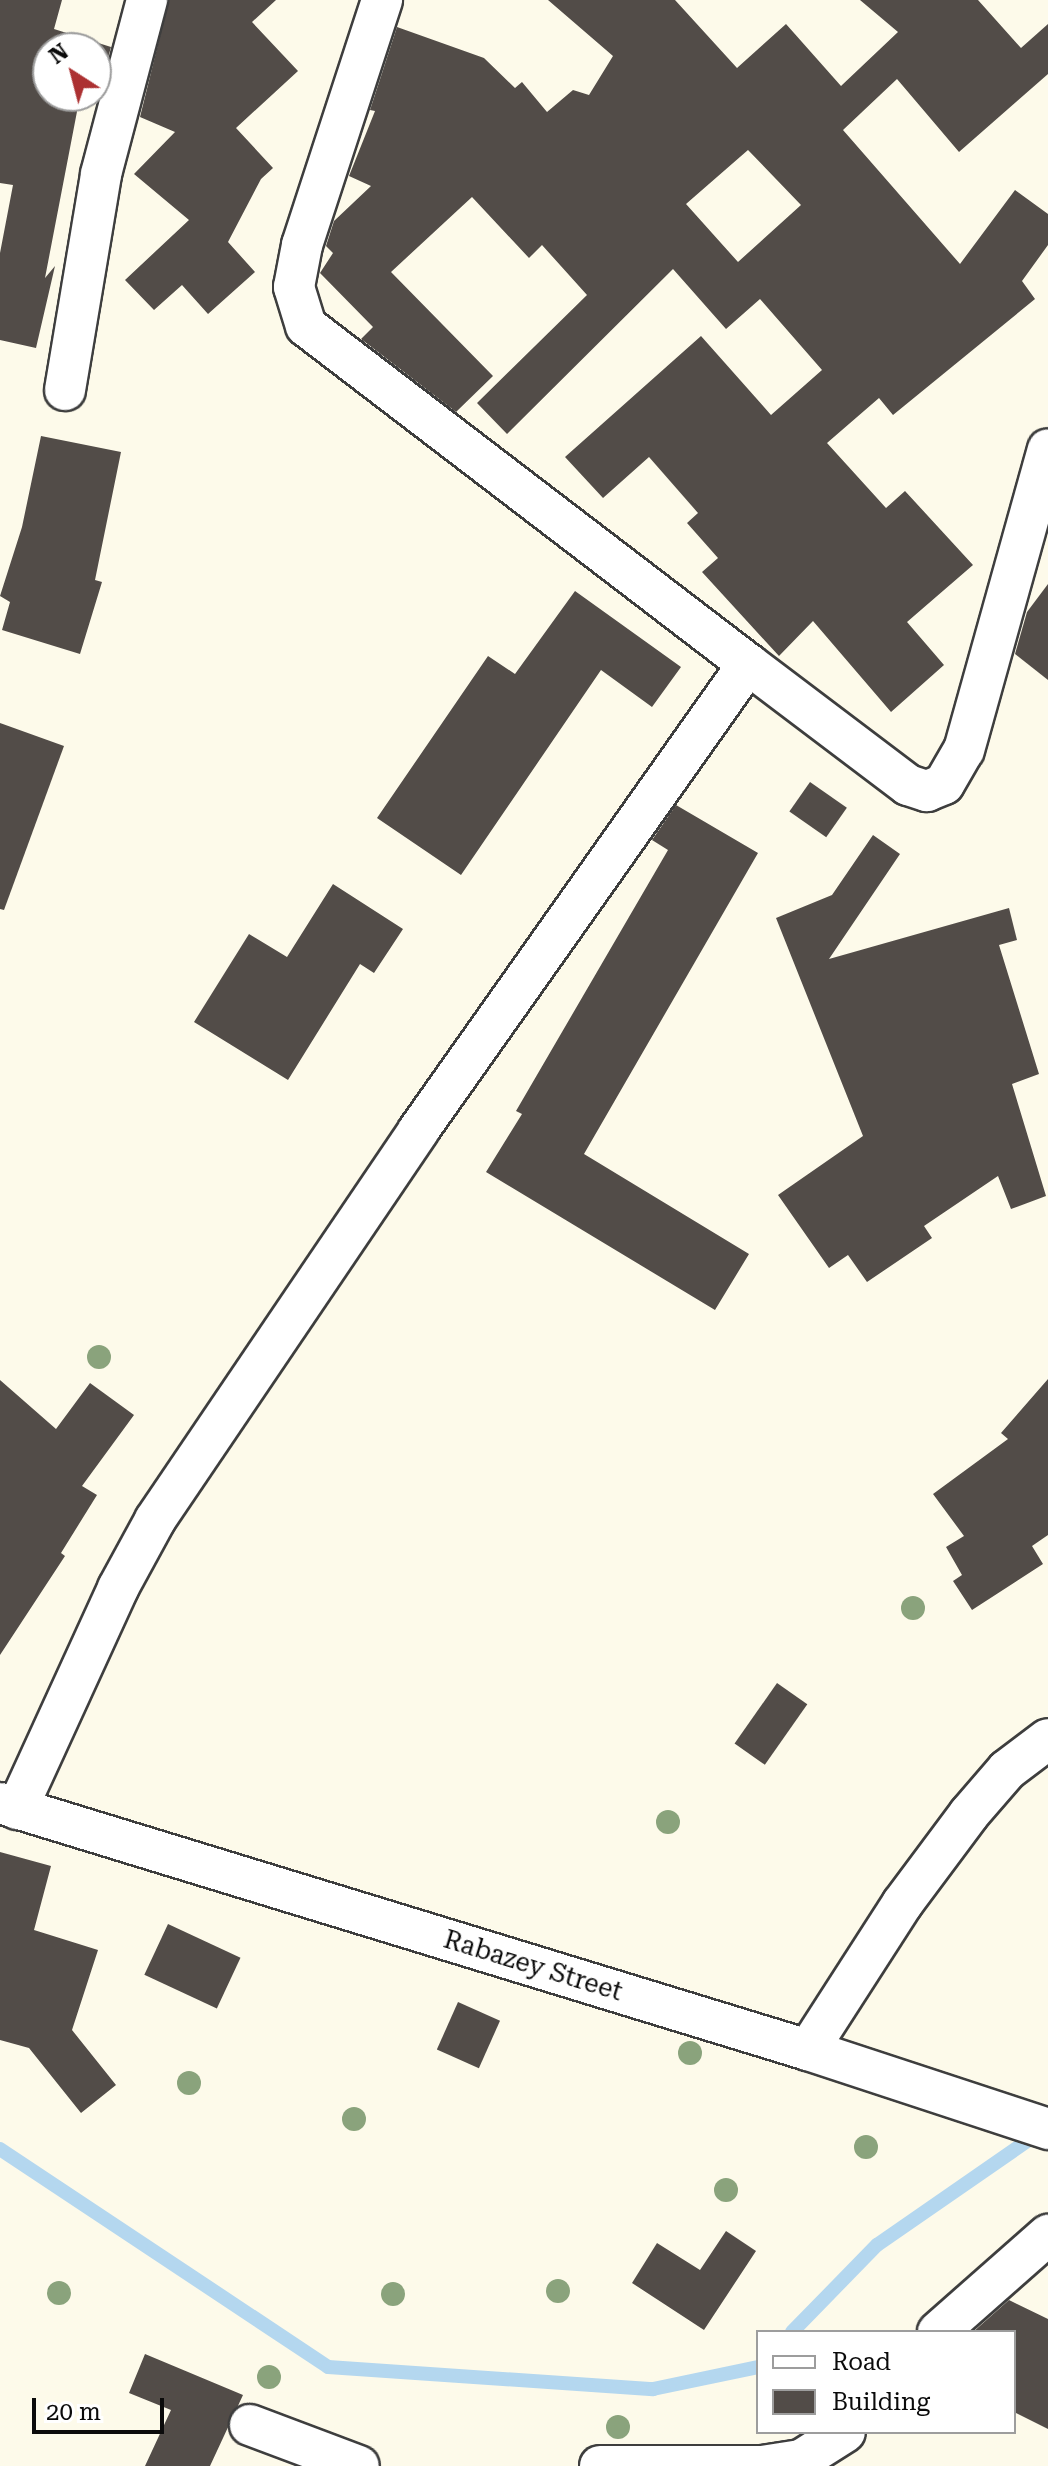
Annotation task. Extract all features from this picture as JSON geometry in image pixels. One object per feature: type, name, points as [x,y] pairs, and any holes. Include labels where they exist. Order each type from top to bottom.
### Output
[{"type":"street","points":[[65,390],[101,174],[147,0]]},
{"type":"street","points":[[382,0],[302,245],[294,287],[306,326],[908,785],[927,791],[944,784],[964,750],[1048,450]]},
{"type":"street","points":[[8,1806],[155,1520],[418,1131],[748,664]]},
{"type":"street","points":[[808,2050],[902,1904],[969,1814],[1007,1770],[1048,1739]]},
{"type":"street","name":"Rabazey Street","points":[[8,1806],[808,2050],[1048,2129]]},
{"type":"street","points":[[940,2330],[1048,2235]]},
{"type":"street","points":[[250,2425],[359,2466]]},
{"type":"street","points":[[600,2466],[762,2466],[801,2460],[842,2434]]},
{"type":"building","points":[[0,0],[62,0],[54,29],[64,32],[32,32],[32,112],[77,112],[45,278],[55,266],[36,348],[0,340],[0,253],[13,185],[0,183]]},
{"type":"building","points":[[169,0],[276,0],[252,22],[298,71],[236,128],[273,168],[261,179],[228,242],[255,272],[208,314],[182,285],[154,310],[125,280],[189,220],[134,174],[175,132],[140,117]]},
{"type":"building","points":[[548,0],[675,0],[737,68],[786,24],[841,86],[898,32],[860,0],[978,0],[1021,48],[1048,24],[1048,74],[959,152],[897,79],[843,130],[960,264],[1015,190],[1048,214],[1048,245],[1022,281],[1035,299],[893,415],[879,398],[827,443],[886,508],[905,491],[973,565],[907,622],[944,665],[891,712],[813,621],[779,656],[702,572],[718,558],[687,523],[698,513],[649,457],[603,498],[565,457],[701,336],[771,415],[822,370],[760,299],[726,329],[673,269],[507,434],[477,403],[587,295],[542,245],[529,258],[472,197],[391,272],[493,376],[456,412],[361,339],[373,327],[320,273],[333,253],[326,246],[334,221],[371,186],[349,176],[375,111],[370,110],[397,27],[484,58],[515,88],[522,82],[547,112],[573,90],[589,95],[613,56]],"holes":[[[748,150],[801,205],[738,262],[686,204]]]},
{"type":"building","points":[[41,436],[121,452],[95,580],[102,582],[80,654],[2,630],[10,602],[0,596],[22,527]]},
{"type":"building","points":[[1048,584],[1048,680],[1015,654],[1027,612]]},
{"type":"building","points":[[575,591],[681,667],[652,707],[601,670],[461,875],[377,818],[488,656],[515,674]]},
{"type":"building","points":[[0,723],[64,746],[4,910],[0,909]]},
{"type":"building","points":[[810,782],[847,808],[826,837],[789,811]]},
{"type":"building","points":[[676,805],[758,853],[584,1154],[749,1254],[715,1310],[486,1172],[522,1114],[516,1111],[668,850],[652,840]]},
{"type":"building","points":[[873,835],[900,854],[829,959],[1009,908],[1017,940],[999,945],[1039,1074],[1012,1084],[1046,1196],[1011,1209],[998,1176],[924,1226],[932,1238],[867,1282],[848,1255],[829,1268],[778,1195],[863,1136],[776,918],[832,895]]},
{"type":"building","points":[[333,884],[403,929],[374,973],[360,964],[288,1080],[194,1022],[249,934],[287,957]]},
{"type":"building","points":[[1048,1379],[1048,1535],[1032,1546],[1043,1564],[972,1610],[953,1581],[962,1575],[946,1547],[964,1536],[933,1494],[1008,1439],[1001,1433]]},
{"type":"building","points":[[0,1380],[56,1429],[90,1383],[134,1415],[82,1486],[97,1495],[61,1553],[65,1556],[0,1655]]},
{"type":"building","points":[[777,1683],[807,1704],[765,1765],[735,1744]]},
{"type":"building","points":[[0,1852],[51,1866],[34,1930],[98,1950],[72,2030],[116,2085],[81,2113],[29,2048],[0,2040]]},
{"type":"building","points":[[168,1924],[241,1958],[217,2009],[144,1975]]},
{"type":"building","points":[[458,2002],[500,2021],[479,2068],[437,2050]]},
{"type":"building","points":[[726,2231],[756,2251],[704,2330],[632,2283],[657,2243],[700,2270]]},
{"type":"building","points":[[1009,2300],[1048,2319],[1048,2429],[1016,2413],[1016,2330],[975,2330]]},
{"type":"building","points":[[145,2354],[243,2395],[210,2466],[145,2466],[171,2410],[129,2393]]},
{"type":"waterway","points":[[794,2330],[877,2245],[1040,2132]]},
{"type":"waterway","points":[[0,2149],[328,2367],[653,2389],[756,2367]]}]
